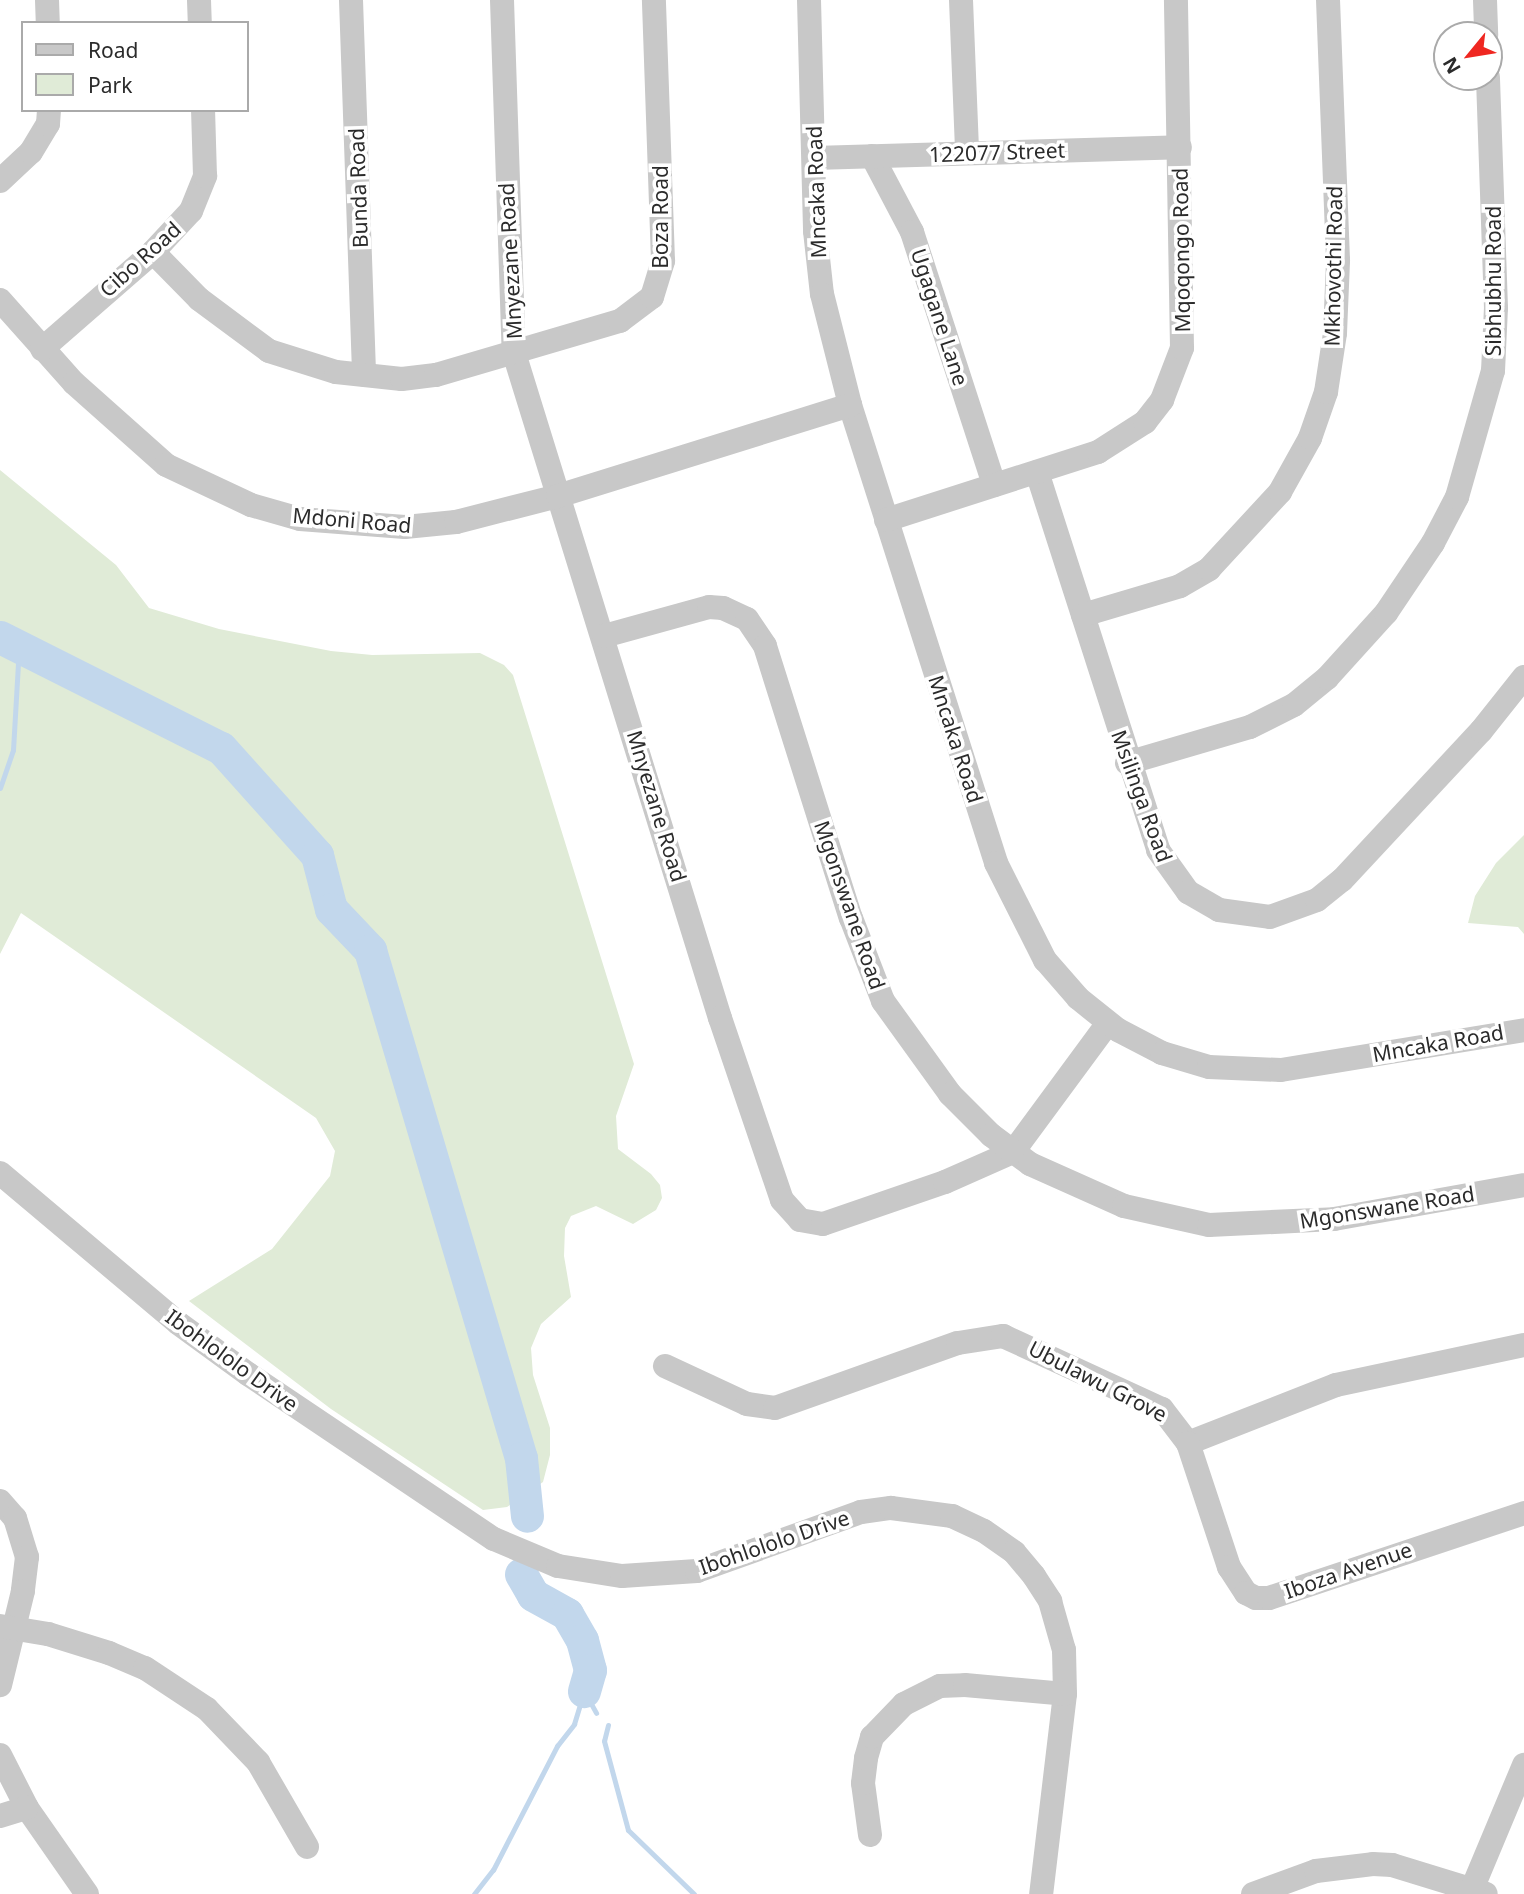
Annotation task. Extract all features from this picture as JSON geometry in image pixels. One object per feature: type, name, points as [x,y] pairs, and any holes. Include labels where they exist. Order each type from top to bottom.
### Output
[{"type":"street","points":[[47,0],[48,21]]},
{"type":"street","points":[[199,0],[200,21]]},
{"type":"street","name":"Bunda Road","points":[[351,0],[364,375]]},
{"type":"street","name":"Mnyezane Road","points":[[502,0],[514,353],[604,636],[720,1018],[782,1200],[791,1213],[823,1224],[1013,1153]]},
{"type":"street","name":"Boza Road","points":[[153,252],[199,299],[269,351],[305,366],[364,375],[402,379],[436,375],[620,321],[652,298],[660,281],[664,237],[654,0]]},
{"type":"street","name":"Mncaka Road","points":[[809,0],[815,231],[822,294],[850,405],[996,863],[1045,960],[1078,998],[1108,1023],[1140,1043],[1185,1061],[1257,1071],[1524,1030]]},
{"type":"street","points":[[961,0],[967,152]]},
{"type":"street","name":"Mqoqongo Road","points":[[886,520],[1037,472],[1124,438],[1145,422],[1173,379],[1182,348],[1183,313],[1176,0]]},
{"type":"street","name":"Mkhovothi Road","points":[[1083,615],[1180,586],[1209,569],[1280,492],[1310,438],[1326,392],[1336,321],[1328,0]]},
{"type":"street","points":[[1485,0],[1486,21]]},
{"type":"street","name":"Sibhubhu Road","points":[[1127,763],[1250,727],[1294,705],[1327,678],[1386,613],[1433,543],[1466,472],[1493,371],[1496,308],[1488,91]]},
{"type":"street","points":[[0,181],[31,152],[48,124],[49,112]]},
{"type":"street","name":"Cibo Road","points":[[42,349],[153,252],[201,195],[205,176],[203,112]]},
{"type":"street","name":"122077 Street","points":[[814,158],[1180,147]]},
{"type":"street","name":"Ugagane Lane","points":[[872,156],[912,232],[995,485]]},
{"type":"street","name":"Mdoni Road","points":[[0,300],[42,349],[123,430],[166,465],[251,505],[300,519],[405,527],[456,522],[558,495],[850,405]]},
{"type":"street","name":"Msilinga Road","points":[[1037,472],[1127,763],[1158,850],[1188,892],[1235,915],[1286,914],[1317,900],[1342,880],[1481,731],[1524,677]]},
{"type":"street","name":"Mgonswane Road","points":[[604,636],[709,607],[738,612],[752,625],[765,646],[851,918],[883,1001],[950,1094],[1013,1153],[1066,1183],[1124,1206],[1209,1225],[1334,1219],[1524,1185]]},
{"type":"street","points":[[1013,1153],[1108,1023]]},
{"type":"street","name":"Ibohlololo Drive","points":[[0,1173],[178,1324],[248,1374],[495,1539],[558,1566],[622,1576],[696,1571],[861,1512],[891,1508],[952,1516],[984,1531],[1014,1552],[1050,1601],[1064,1650],[1065,1694],[1041,1894]]},
{"type":"street","name":"Ubulawu Grove","points":[[665,1366],[747,1404],[775,1408],[958,1343],[1003,1336],[1162,1409],[1188,1443]]},
{"type":"street","points":[[1188,1443],[1336,1385],[1524,1345]]},
{"type":"street","name":"Iboza Avenue","points":[[1188,1443],[1228,1567],[1246,1593],[1256,1598],[1269,1598],[1524,1513]]},
{"type":"street","points":[[0,1501],[15,1518],[27,1557],[7,1626],[0,1685]]},
{"type":"street","points":[[7,1626],[79,1642],[145,1668],[207,1709],[258,1762],[307,1847]]},
{"type":"street","points":[[870,1835],[863,1783],[866,1758],[872,1737],[904,1704],[940,1686],[1065,1694]]},
{"type":"street","points":[[0,1755],[27,1808],[87,1894]]},
{"type":"street","points":[[1253,1894],[1282,1881],[1352,1865],[1392,1866],[1476,1893],[1524,1765]]},
{"type":"street","points":[[0,1816],[27,1808]]},
{"type":"green space","points":[[0,470],[116,565],[149,608],[219,629],[331,651],[372,655],[480,653],[504,665],[513,675],[634,1064],[616,1116],[618,1149],[651,1174],[660,1185],[662,1198],[656,1210],[633,1224],[596,1206],[571,1216],[565,1228],[564,1256],[571,1297],[541,1324],[531,1348],[533,1375],[550,1428],[550,1455],[543,1482],[507,1507],[483,1510],[331,1409],[189,1301],[272,1249],[330,1176],[335,1151],[316,1118],[21,913],[0,954]]},
{"type":"green space","points":[[1524,835],[1524,934],[1518,927],[1468,923],[1475,896],[1496,863]]},
{"type":"waterway","points":[[0,637],[221,748],[317,855],[331,909],[370,950],[521,1458],[527,1516]]},
{"type":"waterway","points":[[0,788],[13,750],[19,647]]},
{"type":"waterway","points":[[521,1574],[533,1595],[567,1614],[582,1640],[590,1670],[584,1691]]},
{"type":"waterway","points":[[584,1691],[596,1713]]},
{"type":"waterway","points":[[474,1894],[493,1870],[557,1746],[574,1724],[584,1691]]},
{"type":"waterway","points":[[608,1725],[604,1741],[628,1830],[694,1894]]}]
